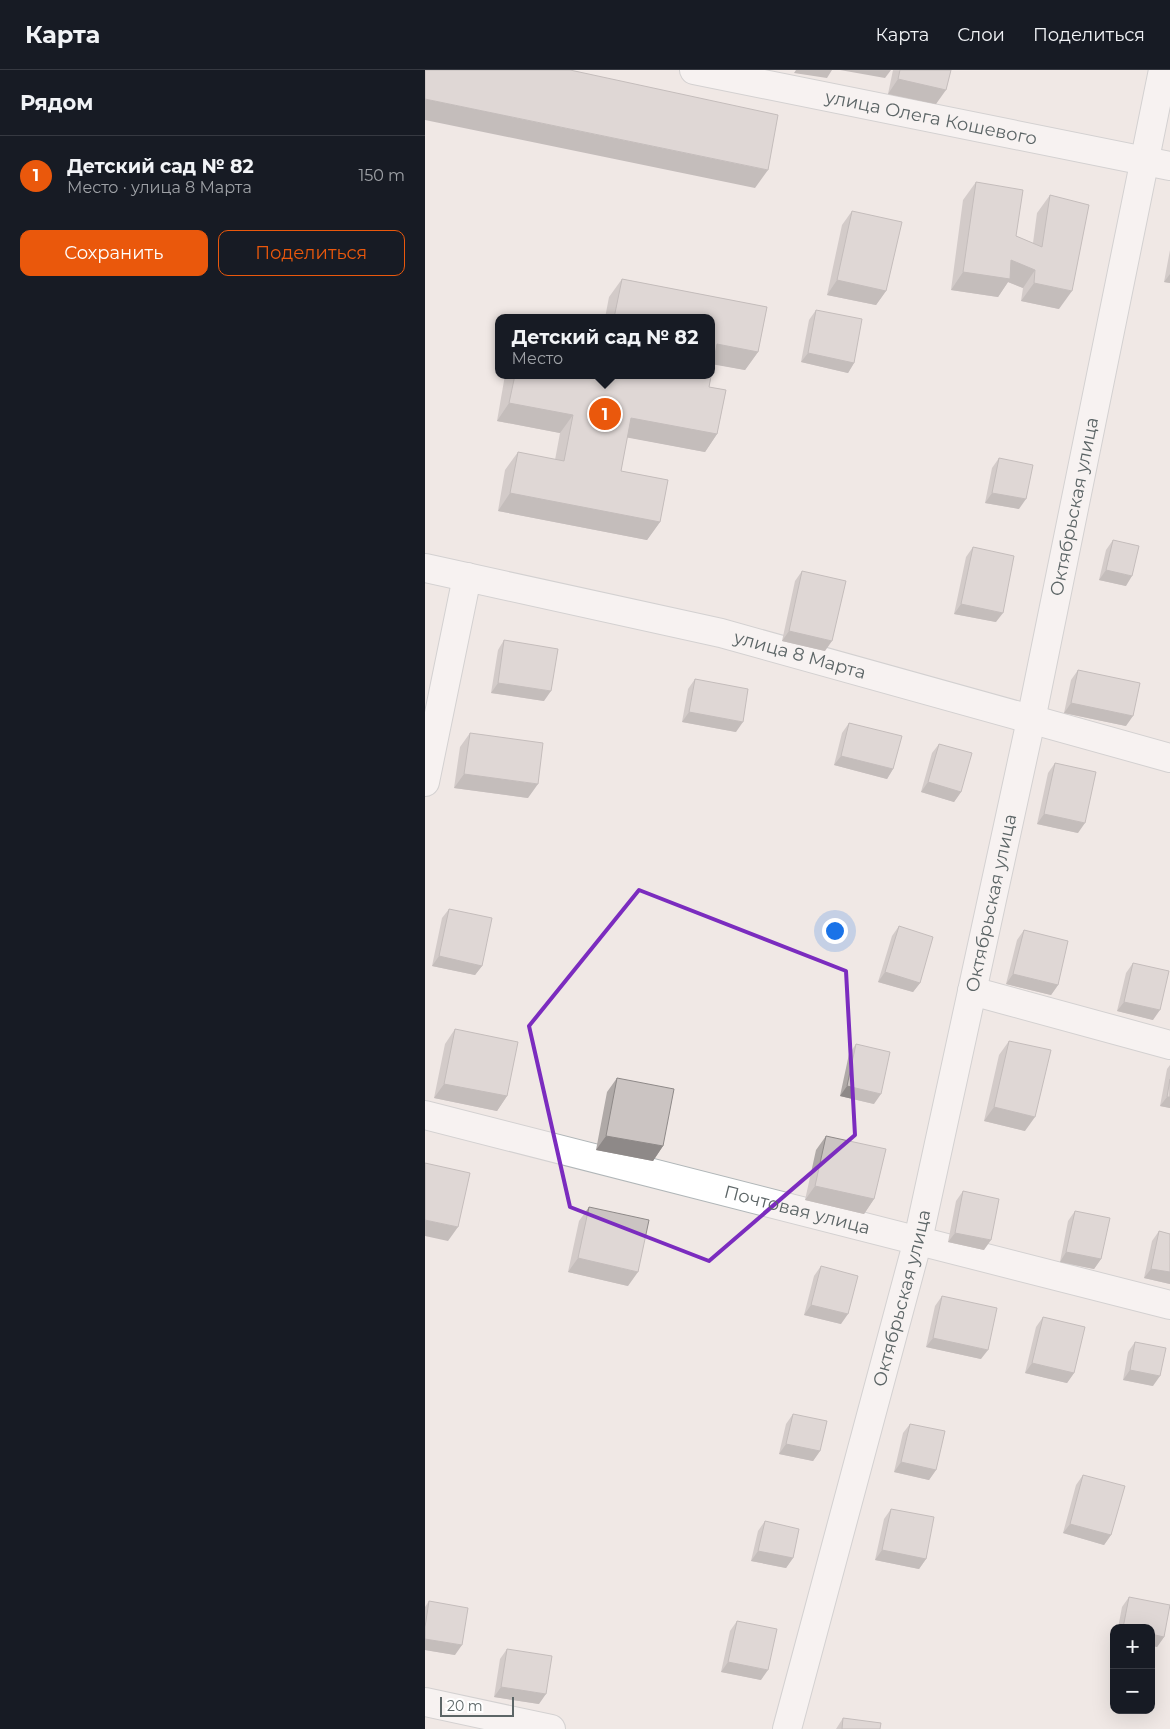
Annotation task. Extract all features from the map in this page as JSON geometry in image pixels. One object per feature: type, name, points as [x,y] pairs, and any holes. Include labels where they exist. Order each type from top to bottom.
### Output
[{"type":"street","name":"улица Олега Кошевого","points":[[694,70],[1170,166]]},
{"type":"street","name":"Октябрьская улица","points":[[787,1729],[918,1240],[1031,720],[1143,160],[1163,70]]},
{"type":"street","name":"улица 8 Марта","points":[[425,568],[721,633],[1170,758]]},
{"type":"street","points":[[425,782],[467,577]]},
{"type":"street","points":[[972,991],[1170,1045]]},
{"type":"street","name":"Почтовая улица","points":[[425,1115],[1170,1304]]},
{"type":"street","points":[[425,1702],[551,1729]]},
{"type":"highlighted area","points":[[639,890],[846,971],[855,1135],[709,1261],[570,1207],[529,1026]]},
{"type":"building","points":[[425,70],[570,70],[778,115],[768,170],[425,99]]},
{"type":"building","points":[[900,70],[951,70],[946,90],[898,79]]},
{"type":"building","points":[[976,182],[1023,190],[1016,236],[1042,247],[1050,195],[1089,205],[1072,291],[1034,283],[1035,270],[1011,260],[1010,279],[963,272]]},
{"type":"building","points":[[852,211],[902,222],[886,291],[837,280]]},
{"type":"building","points":[[622,279],[767,307],[758,352],[717,344],[715,355],[715,314],[615,314]]},
{"type":"building","points":[[816,310],[862,319],[854,363],[808,353]]},
{"type":"building","points":[[514,379],[710,379],[709,387],[726,390],[717,434],[631,418],[621,471],[668,480],[660,522],[510,493],[518,452],[564,461],[573,415],[509,403]]},
{"type":"building","points":[[999,458],[1033,465],[1026,499],[992,493]]},
{"type":"building","points":[[1113,540],[1139,546],[1132,576],[1106,570]]},
{"type":"building","points":[[973,547],[1014,556],[1003,613],[961,604]]},
{"type":"building","points":[[802,571],[846,581],[832,641],[789,631]]},
{"type":"building","points":[[504,640],[558,649],[551,691],[498,683]]},
{"type":"building","points":[[1078,670],[1140,683],[1133,716],[1071,703]]},
{"type":"building","points":[[695,679],[748,689],[743,722],[689,712]]},
{"type":"building","points":[[849,723],[902,736],[893,769],[841,756]]},
{"type":"building","points":[[470,733],[543,743],[538,784],[464,774]]},
{"type":"building","points":[[939,744],[972,753],[961,792],[928,782]]},
{"type":"building","points":[[1055,763],[1096,772],[1085,823],[1044,814]]},
{"type":"building","points":[[449,909],[492,918],[482,966],[439,956]]},
{"type":"building","points":[[899,926],[933,937],[920,983],[885,972]]},
{"type":"building","points":[[1024,930],[1068,941],[1058,985],[1013,974]]},
{"type":"building","points":[[1133,963],[1169,971],[1160,1010],[1124,1002]]},
{"type":"building","points":[[455,1029],[518,1042],[507,1096],[444,1084]]},
{"type":"building","points":[[1009,1041],[1051,1050],[1035,1117],[994,1107]]},
{"type":"building","points":[[856,1044],[890,1052],[881,1094],[847,1086]]},
{"type":"building","points":[[617,1078],[674,1089],[663,1146],[606,1136]]},
{"type":"building","points":[[1170,1079],[1170,1097],[1167,1097]]},
{"type":"building","points":[[826,1136],[886,1149],[874,1199],[815,1186]]},
{"type":"building","points":[[425,1163],[470,1173],[458,1227],[425,1220]]},
{"type":"building","points":[[963,1191],[999,1199],[991,1240],[955,1233]]},
{"type":"building","points":[[589,1207],[649,1220],[638,1272],[578,1258]]},
{"type":"building","points":[[1075,1211],[1110,1218],[1101,1259],[1066,1252]]},
{"type":"building","points":[[1159,1231],[1170,1234],[1170,1272],[1151,1269]]},
{"type":"building","points":[[821,1266],[858,1276],[848,1314],[811,1305]]},
{"type":"building","points":[[942,1296],[997,1308],[988,1350],[933,1338]]},
{"type":"building","points":[[1043,1317],[1085,1327],[1074,1373],[1032,1363]]},
{"type":"building","points":[[1135,1342],[1166,1348],[1160,1376],[1130,1370]]},
{"type":"building","points":[[793,1414],[827,1421],[820,1451],[786,1444]]},
{"type":"building","points":[[910,1424],[945,1431],[936,1470],[901,1462]]},
{"type":"building","points":[[1083,1475],[1125,1486],[1111,1535],[1070,1524]]},
{"type":"building","points":[[891,1509],[934,1517],[926,1559],[882,1550]]},
{"type":"building","points":[[765,1521],[799,1529],[793,1558],[758,1551]]},
{"type":"building","points":[[1129,1597],[1170,1605],[1164,1637],[1155,1635],[1155,1624],[1124,1624]]},
{"type":"building","points":[[429,1601],[468,1608],[462,1645],[425,1639]]},
{"type":"building","points":[[737,1621],[777,1629],[768,1670],[728,1662]]},
{"type":"building","points":[[507,1649],[552,1656],[546,1694],[501,1687]]},
{"type":"building","points":[[843,1718],[881,1723],[880,1729],[842,1729]]},
{"type":"place","name":"Детский сад № 82","points":[[605,414]]}]
